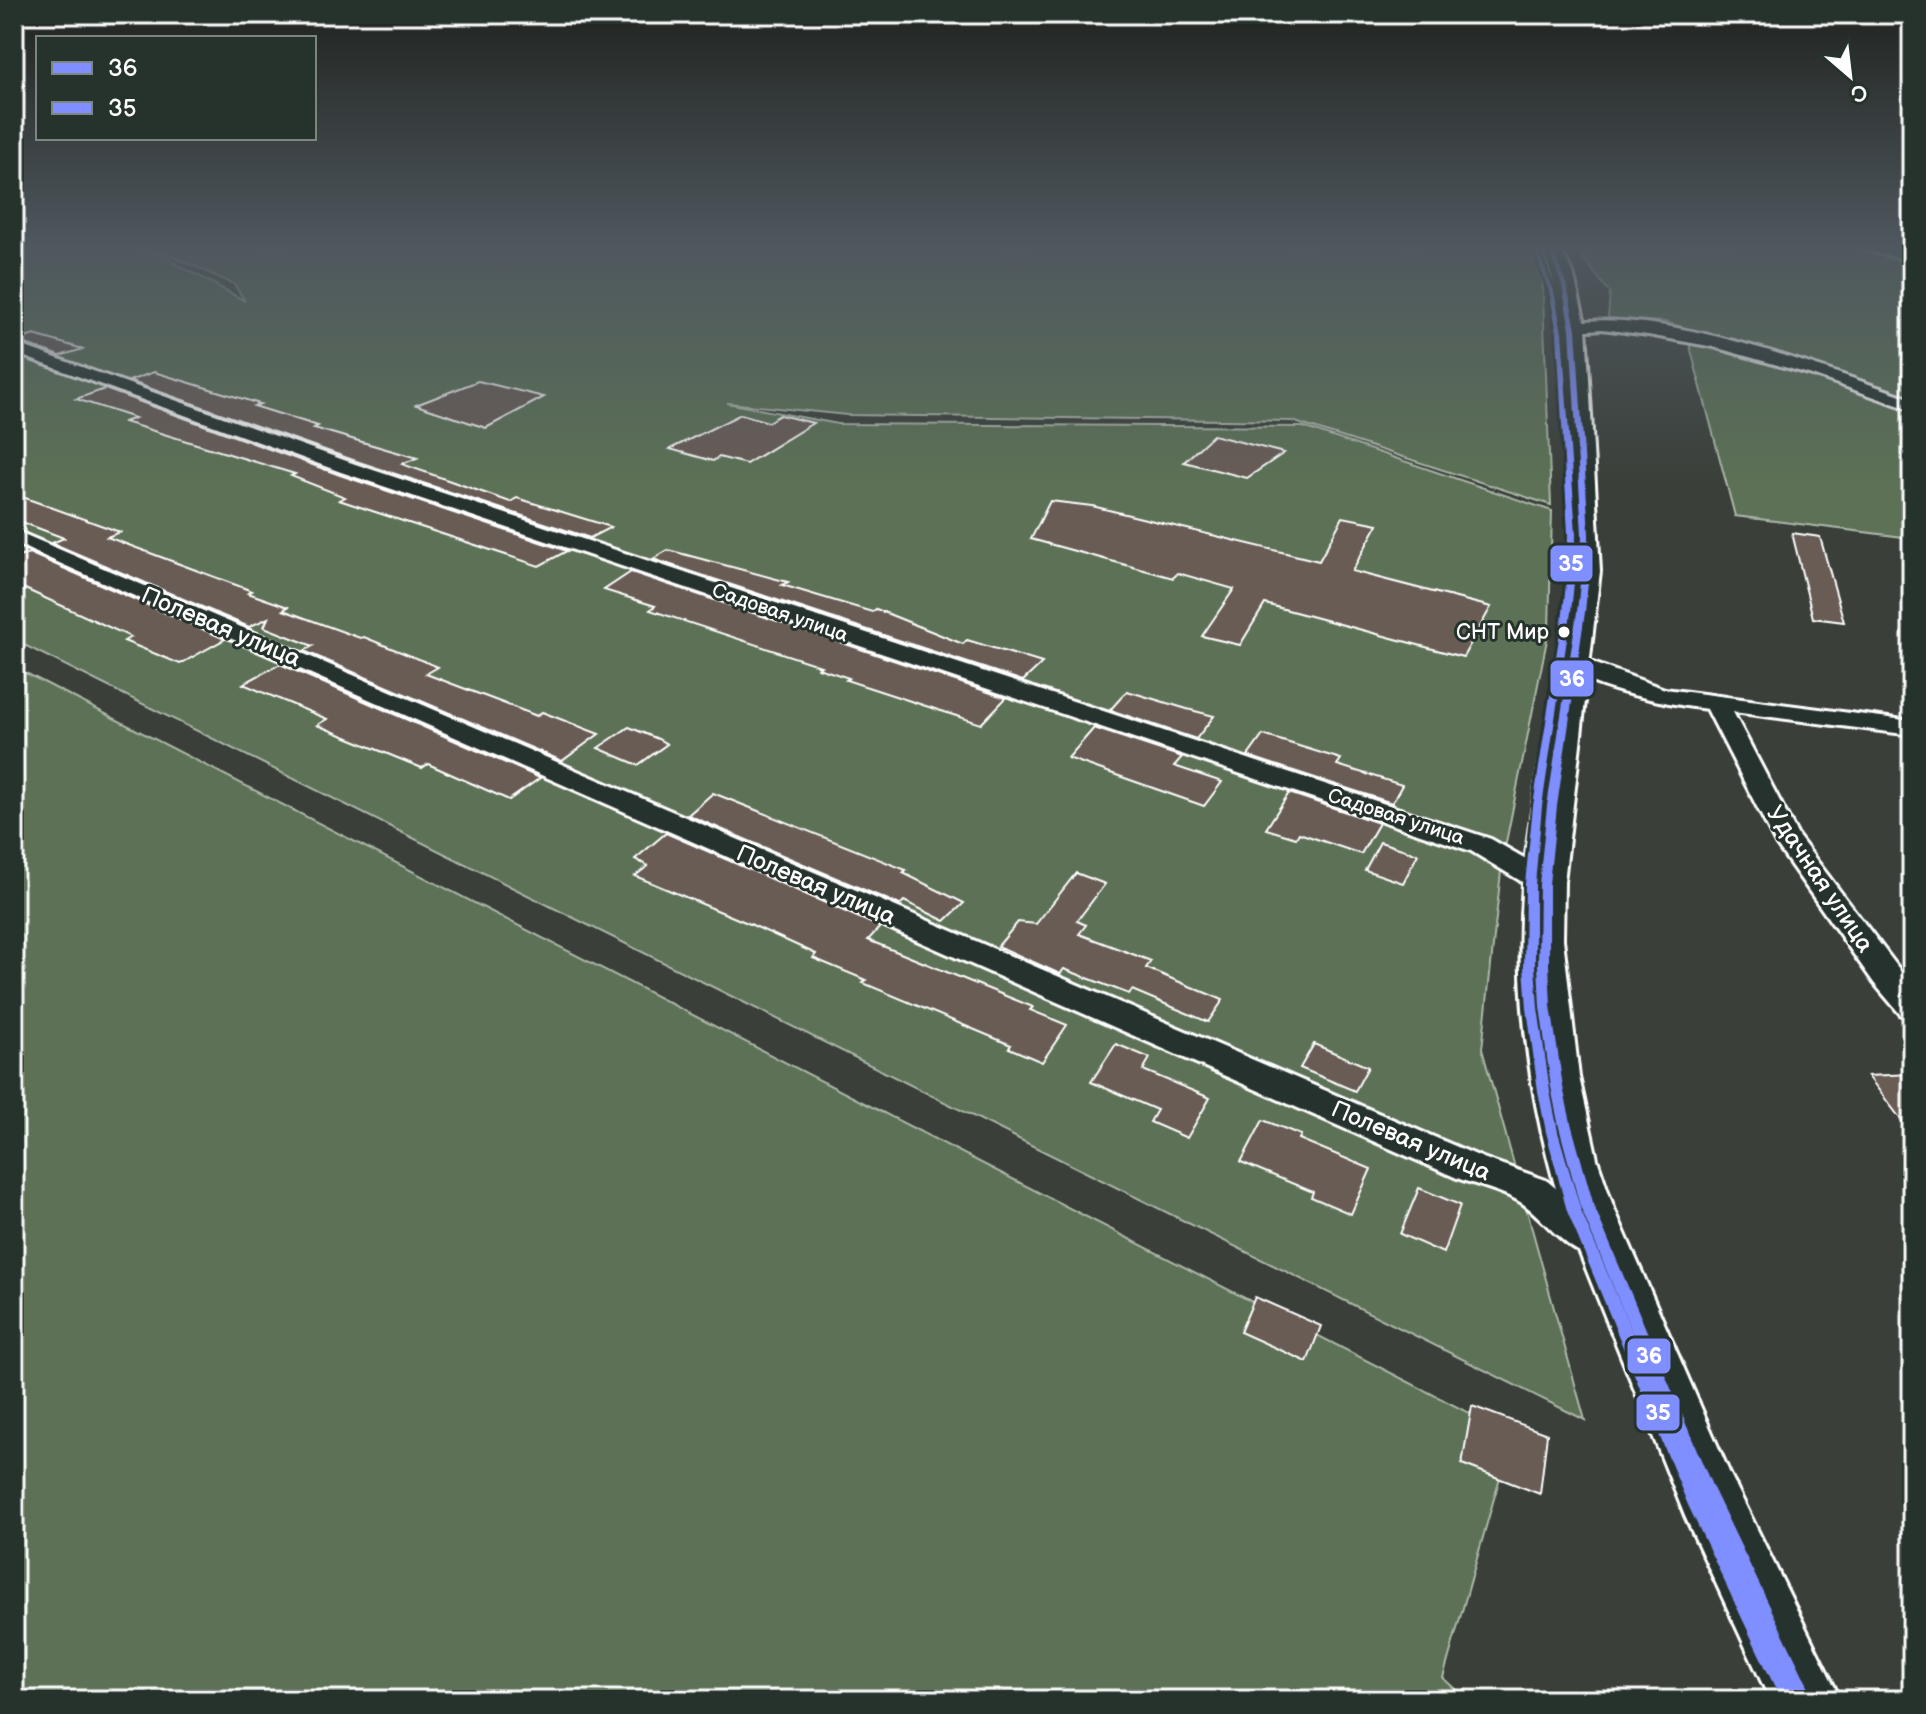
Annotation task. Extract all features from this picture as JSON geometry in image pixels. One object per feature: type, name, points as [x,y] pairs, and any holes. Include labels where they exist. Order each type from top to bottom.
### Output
[{"type":"main road","points":[[1575,327],[1585,571],[1544,882],[1543,971],[1555,1077],[1572,1159],[1605,1252],[1707,1494],[1806,1700]]},
{"type":"street","points":[[1575,327],[1584,325]]},
{"type":"street","points":[[1598,325],[1739,348],[1912,405]]},
{"type":"street","name":"Садовая улица","points":[[14,348],[393,483],[1481,845],[1544,882]]},
{"type":"street","name":"Полевая улица","points":[[14,536],[1470,1168],[1533,1191],[1605,1252]]},
{"type":"street","points":[[1571,662],[1597,675],[1662,696],[1912,728]]},
{"type":"street","name":"Удачная улица","points":[[1716,703],[1786,838],[1885,975],[1912,1007]]},
{"type":"green space","name":"СНТ Мир","points":[[14,325],[1544,325],[1551,505],[1292,421],[847,415],[727,403],[838,424],[1303,427],[1552,511],[1549,630],[1502,862],[1482,1049],[1585,1420],[14,640]]},
{"type":"green space","points":[[1675,325],[1912,325],[1912,400]]},
{"type":"green space","points":[[1688,339],[1758,357],[1912,410],[1912,538],[1735,516]]},
{"type":"green space","points":[[14,667],[1512,1435],[1443,1678],[1467,1700],[14,1700]]},
{"type":"building","points":[[34,335],[83,349],[60,356],[17,341]]},
{"type":"building","points":[[154,372],[260,404],[254,406],[318,426],[314,428],[417,458],[402,464],[510,502],[517,498],[611,527],[590,538],[356,461],[129,381]]},
{"type":"building","points":[[478,381],[544,397],[486,428],[416,405]]},
{"type":"building","points":[[105,389],[340,475],[567,551],[539,566],[339,500],[345,497],[291,476],[295,474],[124,422],[135,418],[76,399]]},
{"type":"building","points":[[741,414],[768,422],[780,415],[813,423],[746,464],[719,457],[713,461],[670,449]]},
{"type":"building","points":[[1213,435],[1284,453],[1247,478],[1184,462]]},
{"type":"building","points":[[14,494],[120,532],[107,537],[288,607],[283,610],[364,637],[438,667],[426,674],[537,716],[542,712],[599,734],[562,761],[304,651],[313,646],[264,627],[268,618],[249,627],[52,543],[64,538],[14,519]]},
{"type":"building","points":[[1050,501],[1092,506],[1319,561],[1343,517],[1378,524],[1352,571],[1491,607],[1463,657],[1265,604],[1240,645],[1202,636],[1234,589],[1178,573],[1173,578],[1031,539]]},
{"type":"building","points":[[1792,533],[1820,537],[1844,622],[1813,618]]},
{"type":"building","points":[[668,550],[788,582],[782,585],[872,612],[876,609],[963,644],[967,640],[1042,663],[1023,681],[653,559]]},
{"type":"building","points":[[29,553],[225,639],[180,664],[124,641],[131,637],[14,584],[14,559]]},
{"type":"building","points":[[631,572],[1006,698],[981,724],[846,680],[849,678],[818,668],[821,666],[650,610],[655,606],[604,590]]},
{"type":"building","points":[[280,664],[540,778],[509,800],[428,764],[422,768],[317,725],[327,719],[243,684]]},
{"type":"building","points":[[1127,691],[1214,716],[1196,739],[1110,710]]},
{"type":"building","points":[[629,727],[667,744],[638,765],[598,748]]},
{"type":"building","points":[[1094,728],[1182,757],[1174,766],[1222,782],[1204,806],[1068,758]]},
{"type":"building","points":[[1263,735],[1341,759],[1337,765],[1402,785],[1392,803],[1248,756]]},
{"type":"building","points":[[713,793],[906,870],[903,873],[964,903],[945,921],[904,901],[900,905],[688,815]]},
{"type":"building","points":[[1289,793],[1379,823],[1361,854],[1299,833],[1296,838],[1266,829]]},
{"type":"building","points":[[666,833],[880,927],[868,940],[1033,1007],[1030,1010],[1067,1025],[1042,1062],[1009,1048],[1011,1045],[863,983],[866,980],[813,958],[816,954],[635,876],[648,866],[635,859]]},
{"type":"building","points":[[1380,842],[1418,854],[1403,883],[1365,870]]},
{"type":"building","points":[[1076,873],[1105,884],[1077,921],[1086,925],[1079,934],[1151,961],[1146,968],[1223,1000],[1208,1022],[1132,990],[1129,994],[1064,969],[1060,974],[998,946],[1018,922],[1036,924]]},
{"type":"building","points":[[1116,1044],[1150,1058],[1143,1070],[1210,1098],[1187,1138],[1150,1122],[1157,1110],[1091,1082]]},
{"type":"building","points":[[1314,1044],[1368,1067],[1355,1091],[1300,1068]]},
{"type":"building","points":[[1912,1074],[1912,1134],[1868,1076]]},
{"type":"building","points":[[1263,1120],[1301,1135],[1299,1139],[1371,1169],[1351,1214],[1311,1197],[1313,1192],[1241,1162]]},
{"type":"building","points":[[1419,1188],[1460,1205],[1443,1253],[1400,1234]]},
{"type":"building","points":[[1255,1297],[1321,1326],[1307,1362],[1240,1332]]},
{"type":"building","points":[[1472,1406],[1547,1434],[1540,1494],[1462,1464]]},
{"type":"transit line","name":"35","points":[[1559,325],[1572,534],[1571,573],[1530,884],[1530,967],[1537,1050],[1552,1132],[1574,1211],[1694,1499],[1790,1700]]},
{"type":"transit line","name":"36","points":[[1572,325],[1586,534],[1585,573],[1544,884],[1543,965],[1550,1047],[1565,1127],[1587,1206],[1707,1494],[1806,1700]]},
{"type":"place","name":"СНТ Мир","points":[[1564,632]]}]
